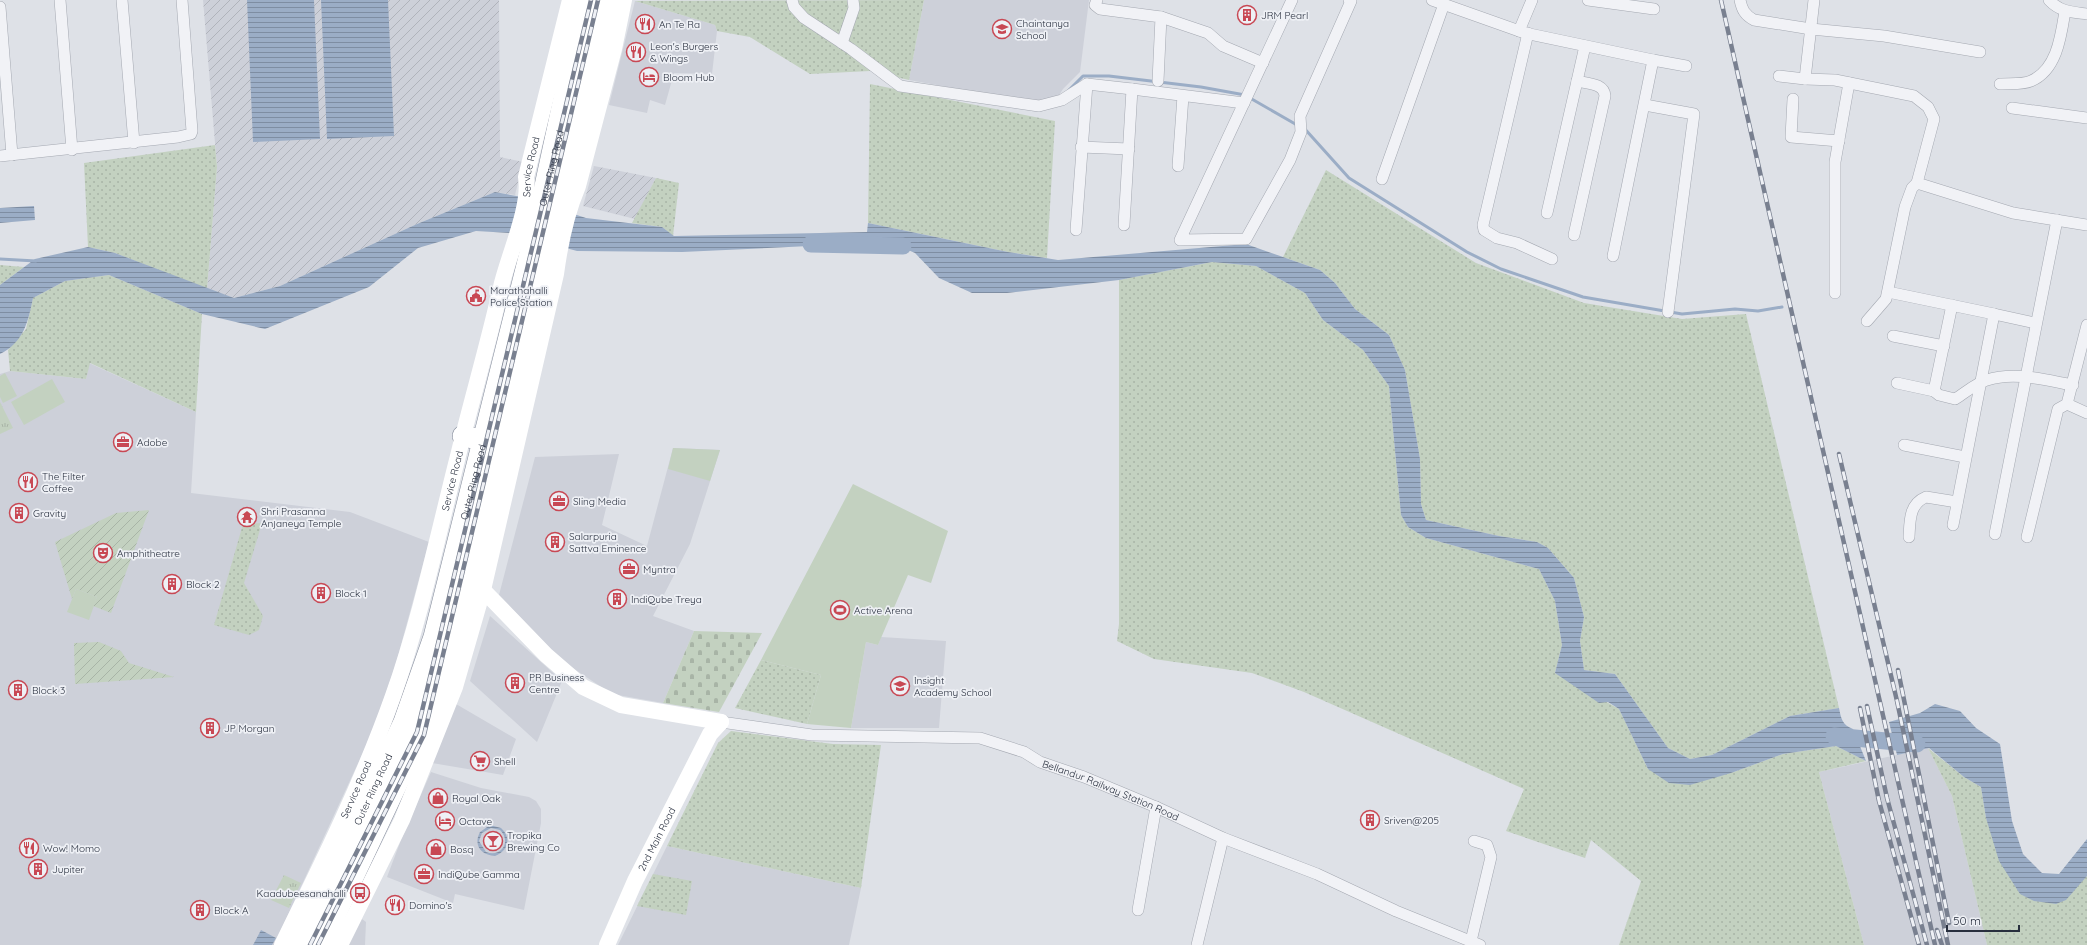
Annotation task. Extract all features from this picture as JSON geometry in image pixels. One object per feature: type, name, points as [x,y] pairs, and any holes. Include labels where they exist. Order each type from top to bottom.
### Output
[{"type":"highway","name":"Outer Ring Road","points":[[321,945],[419,737],[434,696],[470,571],[538,250],[537,187],[568,80],[588,0]]},
{"type":"highway","name":"Outer Ring Road","points":[[300,945],[398,736],[419,683],[434,637],[483,440],[538,250],[565,204],[607,0]]},
{"type":"highway","points":[[463,436],[483,440]]},
{"type":"street","points":[[60,0],[72,150]]},
{"type":"street","points":[[122,0],[134,142]]},
{"type":"street","points":[[0,156],[72,150],[178,137],[191,134],[182,0]]},
{"type":"street","name":"Service Road","points":[[537,187],[526,177],[570,0]]},
{"type":"street","points":[[565,204],[578,186],[614,49],[624,0]]},
{"type":"street","points":[[792,0],[794,7],[804,18],[842,43],[900,86],[931,92],[1039,106],[1062,100],[1087,84],[1183,96],[1246,99]]},
{"type":"street","points":[[842,43],[854,8],[853,0]]},
{"type":"street","points":[[1097,0],[1095,5],[1100,9],[1161,17],[1208,33],[1223,46],[1262,63]]},
{"type":"street","points":[[1292,0],[1180,240],[1246,239],[1290,160],[1300,127],[1300,116],[1351,1],[1350,0]]},
{"type":"street","points":[[1432,0],[1524,32],[1686,66]]},
{"type":"street","points":[[1532,0],[1483,224],[1484,230],[1497,238],[1517,243],[1552,259]]},
{"type":"street","points":[[1588,0],[1654,9]]},
{"type":"street","points":[[1740,0],[1742,9],[1747,16],[1754,20],[1811,29],[1884,36],[1980,52]]},
{"type":"street","points":[[1805,78],[1814,0]]},
{"type":"street","points":[[2049,0],[2054,6],[2065,12],[2087,14]]},
{"type":"street","points":[[1382,180],[1444,4]]},
{"type":"street","points":[[0,7],[12,155]]},
{"type":"street","points":[[2000,84],[2030,82],[2040,76],[2048,67],[2060,43],[2065,12]]},
{"type":"street","points":[[1158,81],[1161,17]]},
{"type":"street","points":[[1547,212],[1585,46]]},
{"type":"street","points":[[1613,256],[1653,60]]},
{"type":"street","points":[[1779,76],[1849,83],[1914,96],[1928,107],[1934,119],[1917,183],[1912,188],[1905,206],[1886,299],[1866,321]]},
{"type":"street","points":[[1574,235],[1605,96],[1605,91],[1601,87],[1577,81]]},
{"type":"street","points":[[1835,293],[1835,162],[1849,83]]},
{"type":"street","points":[[1076,230],[1081,147],[1087,84]]},
{"type":"street","points":[[1124,225],[1132,89]]},
{"type":"street","points":[[1178,166],[1183,96]]},
{"type":"street","points":[[1792,99],[1791,137],[1839,141]]},
{"type":"street","points":[[1645,105],[1694,114],[1668,312]]},
{"type":"street","points":[[2012,108],[2087,118]]},
{"type":"street","points":[[1081,147],[1129,149]]},
{"type":"street","points":[[1917,183],[2013,213],[2087,225]]},
{"type":"street","points":[[1994,534],[2026,377],[2035,323],[2057,220]]},
{"type":"street","points":[[340,945],[402,820],[456,687],[483,590],[556,274],[538,250]]},
{"type":"street","name":"Service Road","points":[[282,945],[350,802],[393,696],[420,609],[463,436],[493,326],[506,263],[538,250]]},
{"type":"street","points":[[1888,292],[2035,323]]},
{"type":"street","points":[[1934,391],[1952,305]]},
{"type":"street","points":[[1953,525],[1994,314]]},
{"type":"street","points":[[2027,537],[2058,409],[2067,404],[2087,325]]},
{"type":"street","points":[[1893,336],[1944,346]]},
{"type":"street","points":[[1897,383],[1934,391],[1939,396],[1955,399],[1980,383],[1993,379],[2026,377],[2073,384]]},
{"type":"street","points":[[2067,404],[2087,413]]},
{"type":"street","points":[[1904,445],[1965,457]]},
{"type":"street","points":[[1909,537],[1912,508],[1922,498],[1926,497],[1957,502]]},
{"type":"street","points":[[483,590],[546,655],[584,687],[620,705],[721,722]]},
{"type":"street","name":"2nd Main Road","points":[[607,945],[635,881],[710,734],[721,722]]},
{"type":"street","name":"Bellandur Railway Station Road","points":[[721,722],[812,735],[980,738],[1024,752],[1040,762],[1084,777],[1156,807],[1223,838],[1317,874],[1396,911],[1475,943]]},
{"type":"street","points":[[1138,910],[1156,807]]},
{"type":"street","points":[[1197,945],[1223,838]]},
{"type":"street","points":[[1474,841],[1487,845],[1490,857],[1475,943]]},
{"type":"shaded area","points":[[203,0],[499,0],[500,157],[523,162],[515,195],[495,192],[417,224],[280,286],[234,298],[207,289],[217,167]]},
{"type":"shaded area","name":"Chaintanya School","points":[[924,0],[1089,0],[1080,72],[1063,89],[1052,106],[909,80]]},
{"type":"shaded area","points":[[635,1],[715,25],[717,31],[712,74],[674,73],[665,105],[650,100],[647,113],[609,105]]},
{"type":"shaded area","points":[[594,166],[656,178],[635,219],[583,206]]},
{"type":"shaded area","points":[[89,363],[196,412],[191,493],[350,512],[429,542],[395,667],[372,733],[274,945],[0,945],[0,374],[10,371],[86,379]]},
{"type":"shaded area","name":"Salarpuria Sattva Eminence","points":[[673,448],[720,450],[690,544],[653,616],[694,631],[663,703],[612,694],[562,661],[499,595],[535,457],[619,454],[602,525],[647,546]]},
{"type":"shaded area","points":[[490,616],[562,681],[537,742],[470,681]]},
{"type":"shaded area","name":"Insight Academy School","points":[[881,637],[946,641],[939,728],[851,728],[866,642],[878,645]]},
{"type":"shaded area","name":"Shell","points":[[456,704],[516,739],[503,775],[432,763]]},
{"type":"shaded area","points":[[1928,748],[1952,796],[1987,945],[1864,945],[1819,772]]},
{"type":"shaded area","points":[[431,772],[481,788],[529,797],[536,801],[541,809],[541,823],[524,910],[455,894],[453,903],[387,877],[401,840]]},
{"type":"shaded area","points":[[667,846],[861,888],[849,945],[618,945]]},
{"type":"shaded area","points":[[362,919],[366,922],[365,945],[349,945]]},
{"type":"green space","points":[[924,0],[909,80],[870,71],[810,74],[750,37],[717,31],[715,25],[635,1]]},
{"type":"green space","points":[[870,84],[1055,121],[1047,258],[1008,252],[868,223]]},
{"type":"green space","points":[[215,145],[217,167],[207,289],[115,253],[88,247],[84,163]]},
{"type":"green space","points":[[1326,170],[1476,263],[1584,303],[1682,319],[1746,314],[1839,708],[1790,716],[1712,755],[1690,759],[1668,748],[1615,674],[1584,670],[1580,641],[1584,617],[1574,578],[1548,548],[1537,542],[1499,536],[1426,520],[1421,504],[1420,459],[1405,370],[1389,335],[1355,309],[1335,283],[1320,270],[1283,257]]},
{"type":"green space","points":[[656,178],[679,183],[673,236],[662,227],[632,223]]},
{"type":"green space","points":[[1212,262],[1256,266],[1305,293],[1323,320],[1363,350],[1389,386],[1401,515],[1408,527],[1426,538],[1539,569],[1555,601],[1562,645],[1555,673],[1619,709],[1648,769],[1731,773],[1783,754],[1836,746],[1866,761],[1819,772],[1864,945],[1619,945],[1641,881],[1591,840],[1585,858],[1506,831],[1524,789],[1304,692],[1252,673],[1154,659],[1117,641],[1119,624],[1119,280]]},
{"type":"green space","points":[[0,265],[24,267],[0,285]]},
{"type":"green space","points":[[109,275],[202,314],[196,412],[90,363],[86,379],[10,371],[8,350],[26,329],[33,298],[65,281]]},
{"type":"green space","points":[[5,373],[17,396],[3,403],[0,397],[0,376]]},
{"type":"green space","points":[[52,379],[65,402],[24,425],[11,402]]},
{"type":"green space","points":[[0,402],[13,428],[0,434]]},
{"type":"green space","points":[[673,448],[720,450],[710,481],[668,469]]},
{"type":"green space","name":"Active Arena","points":[[853,484],[948,531],[931,583],[908,575],[878,645],[866,642],[851,728],[807,724],[821,675],[761,660]]},
{"type":"green space","points":[[149,510],[111,613],[93,606],[97,597],[76,589],[72,599],[55,542],[116,513]]},
{"type":"green space","points":[[262,523],[244,583],[263,616],[259,630],[249,635],[214,625],[243,524]]},
{"type":"green space","points":[[76,589],[97,597],[89,620],[67,612]]},
{"type":"green space","points":[[694,631],[762,633],[719,712],[663,703]]},
{"type":"green space","points":[[99,642],[121,651],[129,663],[174,677],[75,684],[74,643]]},
{"type":"green space","points":[[761,660],[821,675],[807,724],[735,708]]},
{"type":"green space","points":[[731,731],[833,744],[881,745],[861,888],[667,846],[718,743]]},
{"type":"green space","points":[[1928,748],[1964,777],[1981,787],[1986,818],[2020,894],[2087,876],[2087,945],[1987,945],[1952,796]]},
{"type":"green space","points":[[653,874],[692,881],[686,915],[637,906]]},
{"type":"green space","points":[[284,875],[301,883],[289,908],[271,900]]},
{"type":"water","points":[[247,0],[314,0],[320,139],[253,142]]},
{"type":"water","points":[[321,0],[388,0],[394,136],[327,139]]},
{"type":"water","points":[[495,192],[522,197],[586,218],[662,227],[674,236],[867,232],[868,223],[1008,252],[1058,260],[1246,244],[1320,270],[1335,283],[1355,309],[1389,335],[1405,370],[1420,459],[1421,504],[1426,520],[1499,536],[1537,542],[1548,548],[1574,578],[1584,617],[1580,641],[1584,670],[1615,674],[1668,748],[1690,759],[1712,755],[1790,716],[1839,708],[1841,718],[1844,723],[1853,729],[1866,761],[1836,746],[1783,754],[1731,773],[1690,785],[1669,783],[1648,769],[1619,709],[1608,702],[1599,703],[1555,673],[1562,645],[1555,601],[1539,569],[1426,538],[1408,527],[1401,515],[1389,386],[1363,350],[1323,320],[1305,293],[1256,266],[1212,262],[1119,280],[1007,293],[972,293],[939,278],[915,253],[899,246],[852,244],[682,252],[577,251],[510,233],[476,231],[418,248],[369,287],[265,329],[202,314],[109,275],[65,281],[33,298],[27,323],[20,337],[15,344],[0,354],[0,285],[35,259],[88,247],[115,253],[234,298],[280,286],[417,224]]},
{"type":"water","points":[[34,206],[35,220],[0,223],[0,208]]},
{"type":"water","points":[[1935,704],[1960,711],[1976,728],[2000,744],[2012,821],[2023,854],[2042,873],[2059,874],[2087,839],[2087,876],[2066,900],[2056,904],[2034,901],[2020,894],[1999,861],[1986,818],[1981,787],[1964,777],[1929,748],[1897,755],[1889,722],[1920,713]]},
{"type":"water","points":[[490,825],[501,828],[507,836],[506,848],[495,856],[486,854],[478,845],[477,841],[480,832]],"holes":[[[491,828],[500,830],[505,839],[503,848],[496,853],[486,852],[479,841],[482,833]]]},
{"type":"water","points":[[261,930],[276,938],[272,945],[253,945]]},
{"type":"waterway","points":[[1069,90],[1083,76],[1109,76],[1201,87],[1245,95]]},
{"type":"waterway","points":[[1250,98],[1297,125]]},
{"type":"waterway","points":[[1304,128],[1349,178],[1467,252],[1501,269],[1583,297],[1682,314],[1735,309],[1758,311],[1782,307]]},
{"type":"waterway","points":[[811,244],[903,246]]},
{"type":"waterway","points":[[0,259],[36,261]]},
{"type":"waterway","points":[[1834,736],[1917,744]]},
{"type":"railway","points":[[310,945],[417,732],[591,0]]},
{"type":"railway","points":[[318,945],[424,735],[598,0]]},
{"type":"railway","points":[[1721,0],[1935,945]]},
{"type":"railway","points":[[1839,454],[1897,701],[1948,945]]},
{"type":"railway","points":[[1898,670],[1949,923]]},
{"type":"railway","points":[[1867,706],[1887,798],[1927,945]]},
{"type":"railway","points":[[1860,708],[1879,801],[1919,945]]},
{"type":"railway","points":[[1937,930],[1942,945]]},
{"type":"place","name":"JRM Pearl","points":[[1247,15]]},
{"type":"place","name":"An Te Ra","points":[[645,24]]},
{"type":"place","name":"Chaintanya School","points":[[1002,29]]},
{"type":"place","name":"Leon's Burgers & Wings","points":[[636,52]]},
{"type":"place","name":"Bloom Hub","points":[[649,77]]},
{"type":"place","name":"Marathahalli Police Station","points":[[476,296]]},
{"type":"place","name":"Adobe","points":[[123,442]]},
{"type":"place","name":"The Filter Coffee","points":[[28,482]]},
{"type":"place","name":"Sling Media","points":[[559,501]]},
{"type":"place","name":"Gravity","points":[[19,513]]},
{"type":"place","name":"Shri Prasanna Anjaneya Temple","points":[[247,517]]},
{"type":"place","name":"Salarpuria Sattva Eminence","points":[[555,542]]},
{"type":"place","name":"Amphitheatre","points":[[103,553]]},
{"type":"place","name":"Myntra","points":[[629,569]]},
{"type":"place","name":"Block 2","points":[[172,584]]},
{"type":"place","name":"Block 1","points":[[321,593]]},
{"type":"place","name":"IndiQube Treya","points":[[617,599]]},
{"type":"place","name":"Active Arena","points":[[840,610]]},
{"type":"place","name":"PR Business Centre","points":[[515,683]]},
{"type":"place","name":"Insight Academy School","points":[[900,686]]},
{"type":"place","name":"Block 3","points":[[18,690]]},
{"type":"place","name":"JP Morgan","points":[[210,728]]},
{"type":"place","name":"Shell","points":[[480,761]]},
{"type":"place","name":"Royal Oak","points":[[438,798]]},
{"type":"place","name":"Sriven@205","points":[[1370,820]]},
{"type":"place","name":"Octave","points":[[445,821]]},
{"type":"place","name":"Tropika Brewing Co","points":[[493,841]]},
{"type":"place","name":"Wow! Momo","points":[[29,848]]},
{"type":"place","name":"Bosq","points":[[436,849]]},
{"type":"place","name":"Jupiter","points":[[38,869]]},
{"type":"place","name":"IndiQube Gamma","points":[[424,874]]},
{"type":"place","name":"Kaadubeesanahalli","points":[[360,893]]},
{"type":"place","name":"Domino's","points":[[395,905]]},
{"type":"place","name":"Block A","points":[[200,910]]}]
